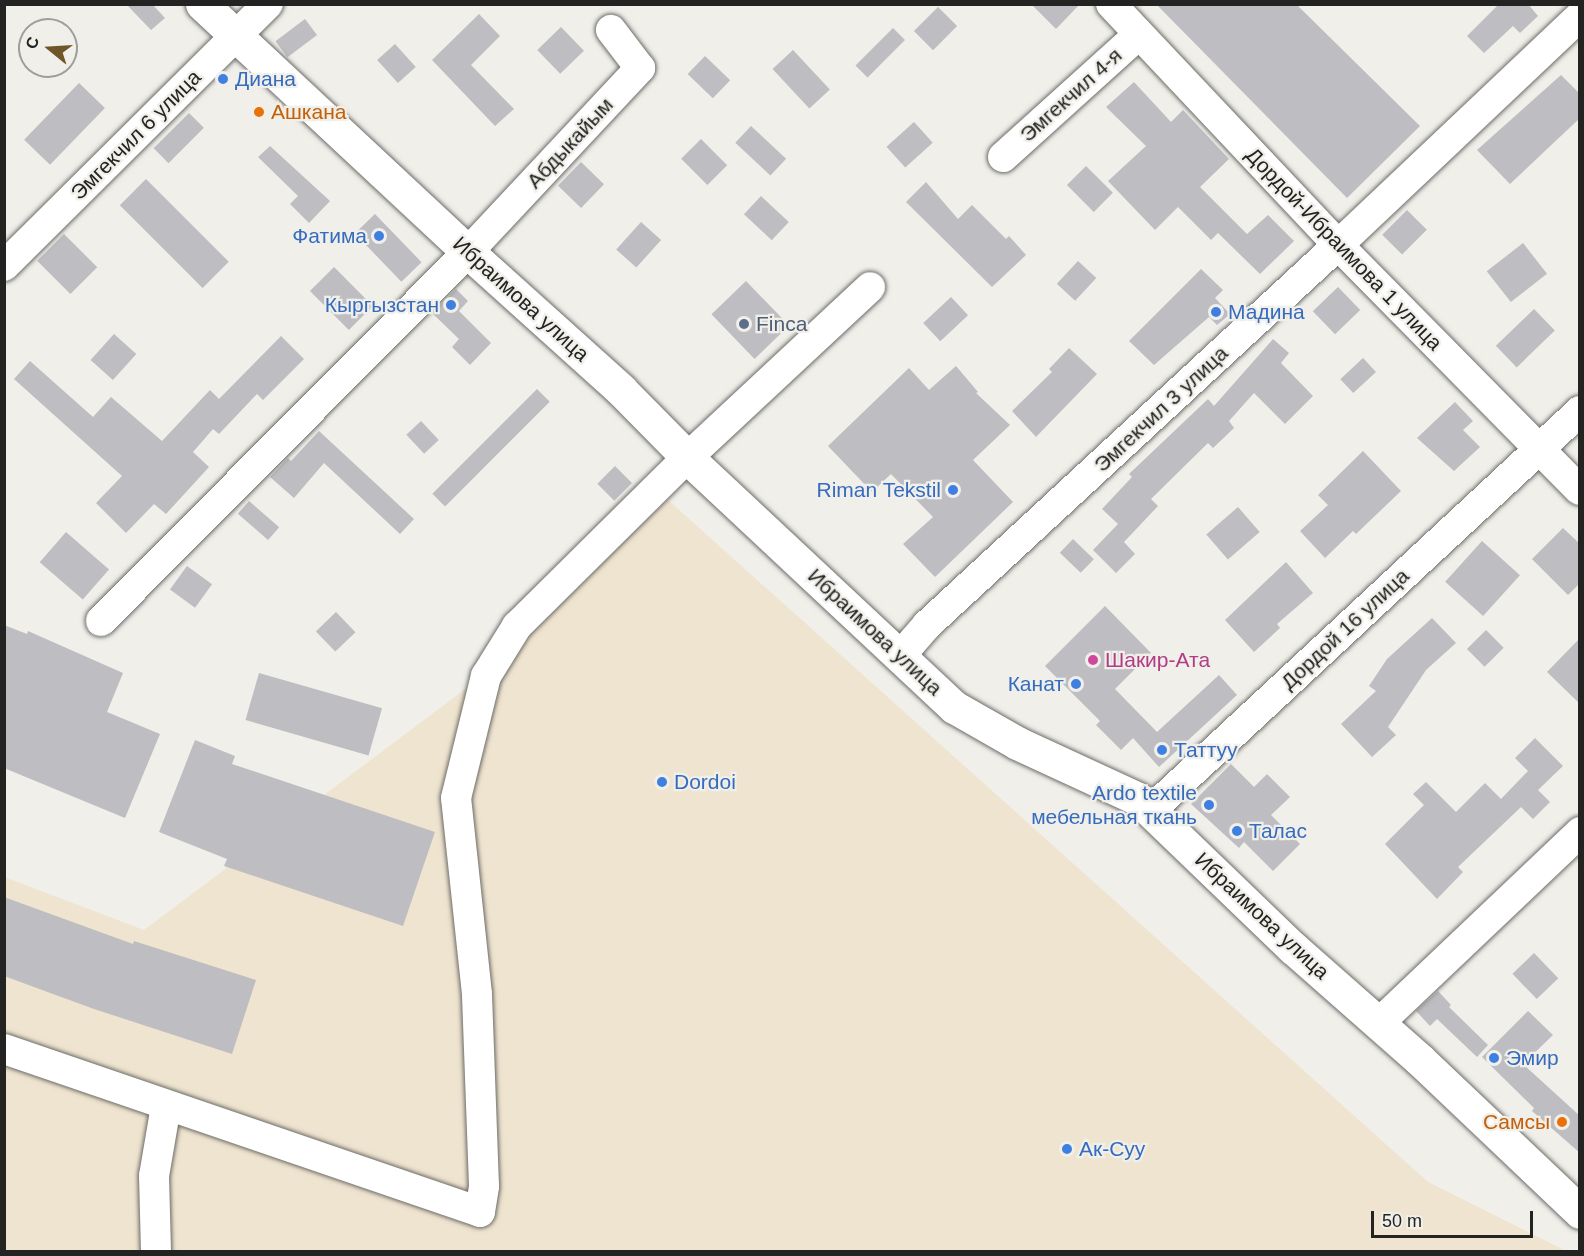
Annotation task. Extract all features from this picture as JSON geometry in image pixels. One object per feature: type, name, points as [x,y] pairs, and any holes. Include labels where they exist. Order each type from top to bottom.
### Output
[{"type":"main road","name":"Ибраимова улица","points":[[202,4],[468,252],[621,390],[688,457],[954,707],[1017,743],[1138,799],[1293,948],[1580,1212]]},
{"type":"street","name":"Эмгекчил 6 улица","points":[[4,266],[268,4]]},
{"type":"street","name":"Дордой-Ибраимова 1 улица","points":[[1111,4],[1338,245],[1580,490]]},
{"type":"street","name":"Эмгекчил 3 улица","points":[[901,655],[927,625],[1338,245],[1580,16]]},
{"type":"street","name":"Абдыкайым","points":[[468,252],[640,68],[611,30]]},
{"type":"street","name":"Эмгекчил 4-я","points":[[1003,157],[1139,34]]},
{"type":"street","points":[[101,621],[468,252]]},
{"type":"street","points":[[4,1050],[480,1212],[484,1186],[477,994],[456,798],[486,676],[517,627],[688,457],[870,287]]},
{"type":"street","name":"Дордой 16 улица","points":[[1151,810],[1580,411]]},
{"type":"street","points":[[1378,1024],[1580,832]]},
{"type":"street","points":[[156,1251],[154,1176],[166,1106]]},
{"type":"shaded area","name":"Dordoi","points":[[668,500],[1428,1182],[1566,1251],[5,1251],[4,877],[144,930],[468,687]]},
{"type":"building","points":[[126,4],[152,4],[165,18],[151,30]]},
{"type":"building","points":[[1031,4],[1080,4],[1056,29]]},
{"type":"building","points":[[1156,4],[1296,4],[1420,126],[1347,198]]},
{"type":"building","points":[[1499,4],[1528,4],[1538,16],[1520,33],[1513,26],[1484,53],[1467,36]]},
{"type":"building","points":[[938,7],[957,26],[933,50],[914,31]]},
{"type":"building","points":[[479,14],[500,36],[471,65],[514,109],[495,126],[432,60]]},
{"type":"building","points":[[305,19],[317,35],[287,57],[275,41]]},
{"type":"building","points":[[561,27],[584,51],[560,74],[537,50]]},
{"type":"building","points":[[893,28],[905,40],[868,77],[856,65]]},
{"type":"building","points":[[395,44],[416,67],[398,83],[377,60]]},
{"type":"building","points":[[793,50],[830,89],[809,109],[773,69]]},
{"type":"building","points":[[705,56],[730,80],[713,98],[688,74]]},
{"type":"building","points":[[1561,75],[1580,94],[1580,118],[1510,184],[1477,150]]},
{"type":"building","points":[[1134,82],[1171,122],[1183,110],[1229,159],[1200,187],[1247,234],[1268,215],[1294,241],[1260,274],[1218,233],[1211,240],[1178,207],[1155,230],[1108,181],[1146,146],[1106,107]]},
{"type":"building","points":[[79,83],[105,108],[50,165],[24,140]]},
{"type":"building","points":[[189,113],[204,128],[168,163],[154,148]]},
{"type":"building","points":[[914,122],[933,143],[905,168],[887,147]]},
{"type":"building","points":[[751,126],[786,159],[770,176],[735,143]]},
{"type":"building","points":[[701,139],[727,165],[707,185],[681,159]]},
{"type":"building","points":[[270,146],[330,201],[309,223],[290,204],[298,196],[258,157]]},
{"type":"building","points":[[581,162],[604,184],[581,208],[558,186]]},
{"type":"building","points":[[1086,166],[1113,193],[1094,212],[1067,185]]},
{"type":"building","points":[[146,179],[229,262],[203,288],[120,205]]},
{"type":"building","points":[[926,182],[958,219],[972,205],[1006,239],[1009,236],[1026,255],[992,287],[906,202]]},
{"type":"building","points":[[761,196],[789,222],[772,240],[744,214]]},
{"type":"building","points":[[1407,210],[1427,230],[1402,255],[1382,235]]},
{"type":"building","points":[[375,214],[422,262],[401,282],[355,233]]},
{"type":"building","points":[[641,222],[661,240],[636,268],[616,249]]},
{"type":"building","points":[[64,234],[97,267],[70,294],[37,261]]},
{"type":"building","points":[[1523,243],[1547,274],[1511,302],[1487,271]]},
{"type":"building","points":[[1078,261],[1096,278],[1075,301],[1057,284]]},
{"type":"building","points":[[334,267],[373,306],[349,330],[310,291]]},
{"type":"building","points":[[1201,269],[1223,290],[1215,298],[1230,314],[1217,325],[1209,317],[1154,365],[1129,341]]},
{"type":"building","points":[[746,281],[789,326],[755,359],[711,314]]},
{"type":"building","points":[[1338,287],[1360,310],[1335,334],[1313,311]]},
{"type":"building","points":[[456,289],[468,301],[459,311],[491,343],[470,365],[452,347],[459,339],[432,313]]},
{"type":"building","points":[[951,297],[968,315],[940,341],[923,323]]},
{"type":"building","points":[[1534,309],[1555,331],[1517,367],[1496,346]]},
{"type":"building","points":[[114,334],[136,354],[113,380],[91,360]]},
{"type":"building","points":[[281,336],[304,359],[263,400],[257,394],[219,434],[213,429],[193,452],[209,467],[166,514],[154,504],[126,533],[96,503],[122,476],[14,379],[30,361],[93,417],[111,397],[162,441],[210,390],[219,399]]},
{"type":"building","points":[[1273,339],[1289,353],[1281,363],[1313,396],[1285,424],[1254,393],[1229,421],[1234,428],[1213,448],[1208,443],[1151,499],[1158,506],[1124,542],[1135,554],[1116,573],[1093,550],[1118,524],[1102,509],[1132,477],[1129,474],[1208,399],[1214,406]]},
{"type":"building","points":[[1069,348],[1097,374],[1036,437],[1012,411],[1052,372],[1049,369]]},
{"type":"building","points":[[1363,358],[1376,372],[1353,393],[1340,379]]},
{"type":"building","points":[[956,366],[978,392],[976,393],[1010,425],[973,460],[1013,502],[935,577],[903,544],[933,517],[891,474],[872,492],[828,446],[909,368],[929,390]]},
{"type":"building","points":[[537,389],[550,402],[445,506],[432,494]]},
{"type":"building","points":[[1455,402],[1473,421],[1463,430],[1480,447],[1454,471],[1417,438]]},
{"type":"building","points":[[421,421],[439,440],[424,454],[406,435]]},
{"type":"building","points":[[319,431],[414,519],[400,534],[324,463],[294,498],[270,477],[288,458],[291,461]]},
{"type":"building","points":[[1363,451],[1401,491],[1356,534],[1353,531],[1325,558],[1300,531],[1328,505],[1318,495]]},
{"type":"building","points":[[615,466],[632,483],[614,501],[597,484]]},
{"type":"building","points":[[249,501],[279,527],[268,540],[238,514]]},
{"type":"building","points":[[1238,507],[1260,532],[1228,559],[1206,535]]},
{"type":"building","points":[[1563,528],[1580,544],[1580,583],[1568,595],[1532,559]]},
{"type":"building","points":[[66,532],[109,569],[83,600],[40,562]]},
{"type":"building","points":[[1073,539],[1094,559],[1081,573],[1060,553]]},
{"type":"building","points":[[1482,541],[1520,575],[1483,616],[1445,582]]},
{"type":"building","points":[[1286,562],[1313,593],[1277,624],[1280,628],[1254,652],[1225,620]]},
{"type":"building","points":[[187,566],[212,584],[195,608],[170,589]]},
{"type":"building","points":[[1105,606],[1151,653],[1115,689],[1157,732],[1219,675],[1237,695],[1159,767],[1133,738],[1121,750],[1096,725],[1100,721],[1045,666]]},
{"type":"building","points":[[336,612],[355,632],[335,652],[316,631]]},
{"type":"building","points":[[1432,618],[1456,643],[1426,670],[1388,727],[1396,735],[1372,757],[1341,724],[1376,691],[1369,686],[1387,659]]},
{"type":"building","points":[[4,625],[27,634],[28,631],[123,673],[107,712],[160,734],[125,818],[4,768]]},
{"type":"building","points":[[1486,630],[1504,648],[1485,667],[1467,649]]},
{"type":"building","points":[[1580,638],[1580,704],[1547,672]]},
{"type":"building","points":[[259,673],[382,708],[369,755],[245,720]]},
{"type":"building","points":[[1535,738],[1563,766],[1538,790],[1550,802],[1533,819],[1521,807],[1458,867],[1463,872],[1437,899],[1385,844],[1424,805],[1413,794],[1426,782],[1456,812],[1485,783],[1501,799],[1528,771],[1515,758]]},
{"type":"building","points":[[195,740],[235,756],[232,764],[435,832],[403,926],[224,866],[227,859],[159,832]]},
{"type":"building","points":[[1231,764],[1254,787],[1267,774],[1290,797],[1271,815],[1300,844],[1273,871],[1244,842],[1239,848],[1191,804]]},
{"type":"building","points":[[4,897],[133,944],[134,941],[256,980],[232,1054],[94,1009],[4,976]]},
{"type":"building","points":[[1534,953],[1558,978],[1537,999],[1512,974]]},
{"type":"building","points":[[1438,991],[1451,1005],[1449,1007],[1488,1045],[1477,1057],[1437,1019],[1430,1026],[1416,1011]]},
{"type":"building","points":[[1528,1011],[1553,1035],[1523,1064],[1580,1116],[1580,1153],[1532,1111],[1534,1108],[1482,1057]]},
{"type":"place","name":"Диана","points":[[223,79]]},
{"type":"place","name":"Ашкана","points":[[259,112]]},
{"type":"place","name":"Фатима","points":[[379,236]]},
{"type":"place","name":"Кыргызстан","points":[[451,305]]},
{"type":"place","name":"Мадина","points":[[1216,312]]},
{"type":"place","name":"Finca","points":[[744,324]]},
{"type":"place","name":"Riman Tekstil","points":[[953,490]]},
{"type":"place","name":"Шакир-Ата","points":[[1093,660]]},
{"type":"place","name":"Канат","points":[[1076,684]]},
{"type":"place","name":"Таттуу","points":[[1162,750]]},
{"type":"place","name":"Dordoi","points":[[662,782]]},
{"type":"place","name":"Ardo textile мебельная ткань","points":[[1209,805]]},
{"type":"place","name":"Талас","points":[[1237,831]]},
{"type":"place","name":"Эмир","points":[[1494,1058]]},
{"type":"place","name":"Самсы","points":[[1562,1122]]},
{"type":"place","name":"Ак-Суу","points":[[1067,1149]]}]
